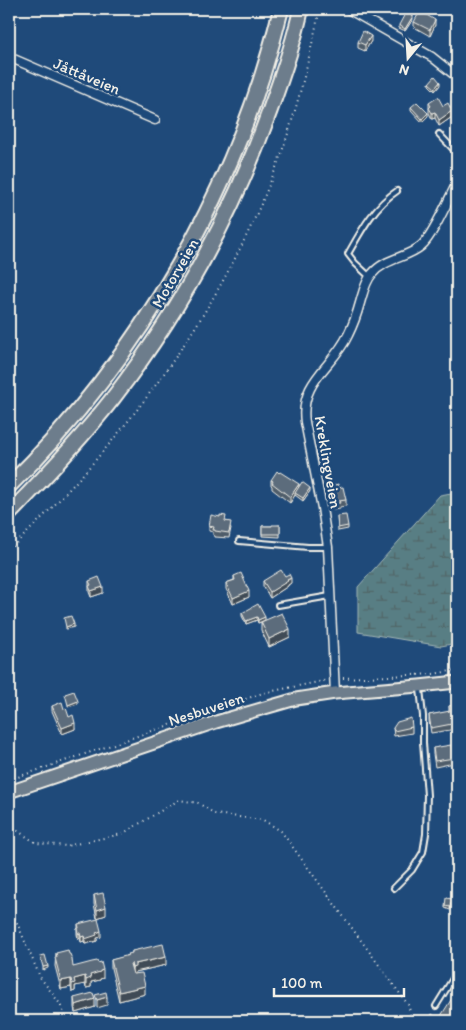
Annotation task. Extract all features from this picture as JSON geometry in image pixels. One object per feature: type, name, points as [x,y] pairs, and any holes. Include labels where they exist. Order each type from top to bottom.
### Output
[{"type":"highway","name":"Motorveien","points":[[9,486],[56,437],[97,387],[151,312],[183,258],[211,204],[236,147],[268,60],[282,9]]},
{"type":"highway","name":"Motorveien","points":[[9,514],[66,454],[112,399],[149,348],[183,295],[214,240],[247,169],[276,95],[301,9]]},
{"type":"main road","name":"Nesbuveien","points":[[9,792],[216,722],[287,701],[335,693],[457,682]]},
{"type":"street","points":[[348,9],[432,57],[457,77]]},
{"type":"street","name":"Jåttåveien","points":[[9,57],[155,120]]},
{"type":"street","name":"Kreklingveien","points":[[335,693],[328,547],[304,411],[315,379],[347,337],[370,277],[392,259],[422,246],[457,183]]},
{"type":"lane","points":[[439,134],[457,152]]},
{"type":"lane","points":[[370,277],[355,264],[348,254],[375,211],[397,191]]},
{"type":"lane","points":[[239,541],[328,547]]},
{"type":"lane","points":[[278,605],[330,596]]},
{"type":"lane","points":[[394,888],[412,870],[423,852],[426,834],[427,795],[423,716],[419,686]]},
{"type":"lane","points":[[436,1006],[457,972]]},
{"type":"path","points":[[9,825],[36,842],[66,846],[122,834],[179,800],[198,803],[215,814],[263,820],[281,831],[409,1006],[410,1021]]},
{"type":"path","points":[[9,904],[40,977],[60,1004],[67,1021]]},
{"type":"green space","points":[[457,492],[457,643],[441,646],[358,632],[358,587],[440,495]]},
{"type":"building","points":[[420,11],[435,20],[430,30],[414,22]]},
{"type":"building","points":[[406,12],[413,16],[405,29],[399,25]]},
{"type":"building","points":[[363,31],[371,36],[365,45],[358,42]]},
{"type":"building","points":[[435,76],[440,82],[435,88],[429,83]]},
{"type":"building","points":[[438,97],[443,106],[448,103],[452,111],[439,120],[435,112],[432,113],[429,108],[431,106],[429,103]]},
{"type":"building","points":[[417,102],[428,113],[422,119],[411,107]]},
{"type":"building","points":[[277,471],[299,484],[290,497],[272,483],[273,481],[271,480]]},
{"type":"building","points":[[302,482],[310,488],[303,498],[295,493]]},
{"type":"building","points":[[338,484],[338,488],[343,487],[346,500],[333,504],[332,486]]},
{"type":"building","points":[[211,515],[226,516],[225,521],[231,522],[229,533],[215,531],[213,530],[214,527],[209,526]]},
{"type":"building","points":[[346,515],[348,526],[338,528],[337,516]]},
{"type":"building","points":[[280,525],[280,534],[262,534],[262,526]]},
{"type":"building","points":[[281,570],[285,576],[289,574],[291,578],[270,592],[263,581]]},
{"type":"building","points":[[241,573],[249,591],[233,598],[226,583],[235,580],[234,576]]},
{"type":"building","points":[[99,577],[103,587],[91,591],[89,581]]},
{"type":"building","points":[[258,604],[265,617],[258,620],[257,617],[246,621],[242,613]]},
{"type":"building","points":[[282,613],[290,629],[269,639],[261,622]]},
{"type":"building","points":[[71,616],[74,624],[66,627],[64,618]]},
{"type":"building","points":[[74,691],[78,701],[68,705],[65,694]]},
{"type":"building","points":[[62,702],[69,717],[73,715],[75,723],[62,728],[52,706]]},
{"type":"building","points":[[457,705],[457,723],[431,728],[429,715],[450,711],[449,706]]},
{"type":"building","points":[[411,718],[412,727],[394,731],[393,728],[397,722]]},
{"type":"building","points":[[451,745],[454,758],[435,761],[433,748]]},
{"type":"building","points":[[103,893],[106,907],[97,910],[94,895]]},
{"type":"building","points":[[446,898],[452,899],[450,907],[445,906]]},
{"type":"building","points":[[98,919],[101,931],[96,933],[97,935],[85,939],[84,936],[81,937],[77,929],[79,928],[78,924]]},
{"type":"building","points":[[163,944],[166,957],[135,964],[135,967],[132,968],[130,964],[133,974],[142,973],[145,986],[119,992],[111,960],[129,955],[132,951]]},
{"type":"building","points":[[68,950],[73,967],[97,961],[98,963],[101,962],[103,970],[90,975],[91,978],[86,980],[85,976],[74,979],[75,983],[72,984],[71,979],[61,981],[55,958],[57,957],[56,953]]},
{"type":"building","points":[[45,955],[48,966],[43,967],[40,956]]},
{"type":"building","points":[[106,992],[107,997],[97,1000],[95,995]]},
{"type":"building","points":[[456,992],[457,1013],[454,1018],[457,1021],[442,1021],[439,1019]]},
{"type":"building","points":[[93,993],[95,999],[75,1005],[74,998]]},
{"type":"building","points":[[432,1014],[439,1019],[438,1021],[427,1021]]}]
